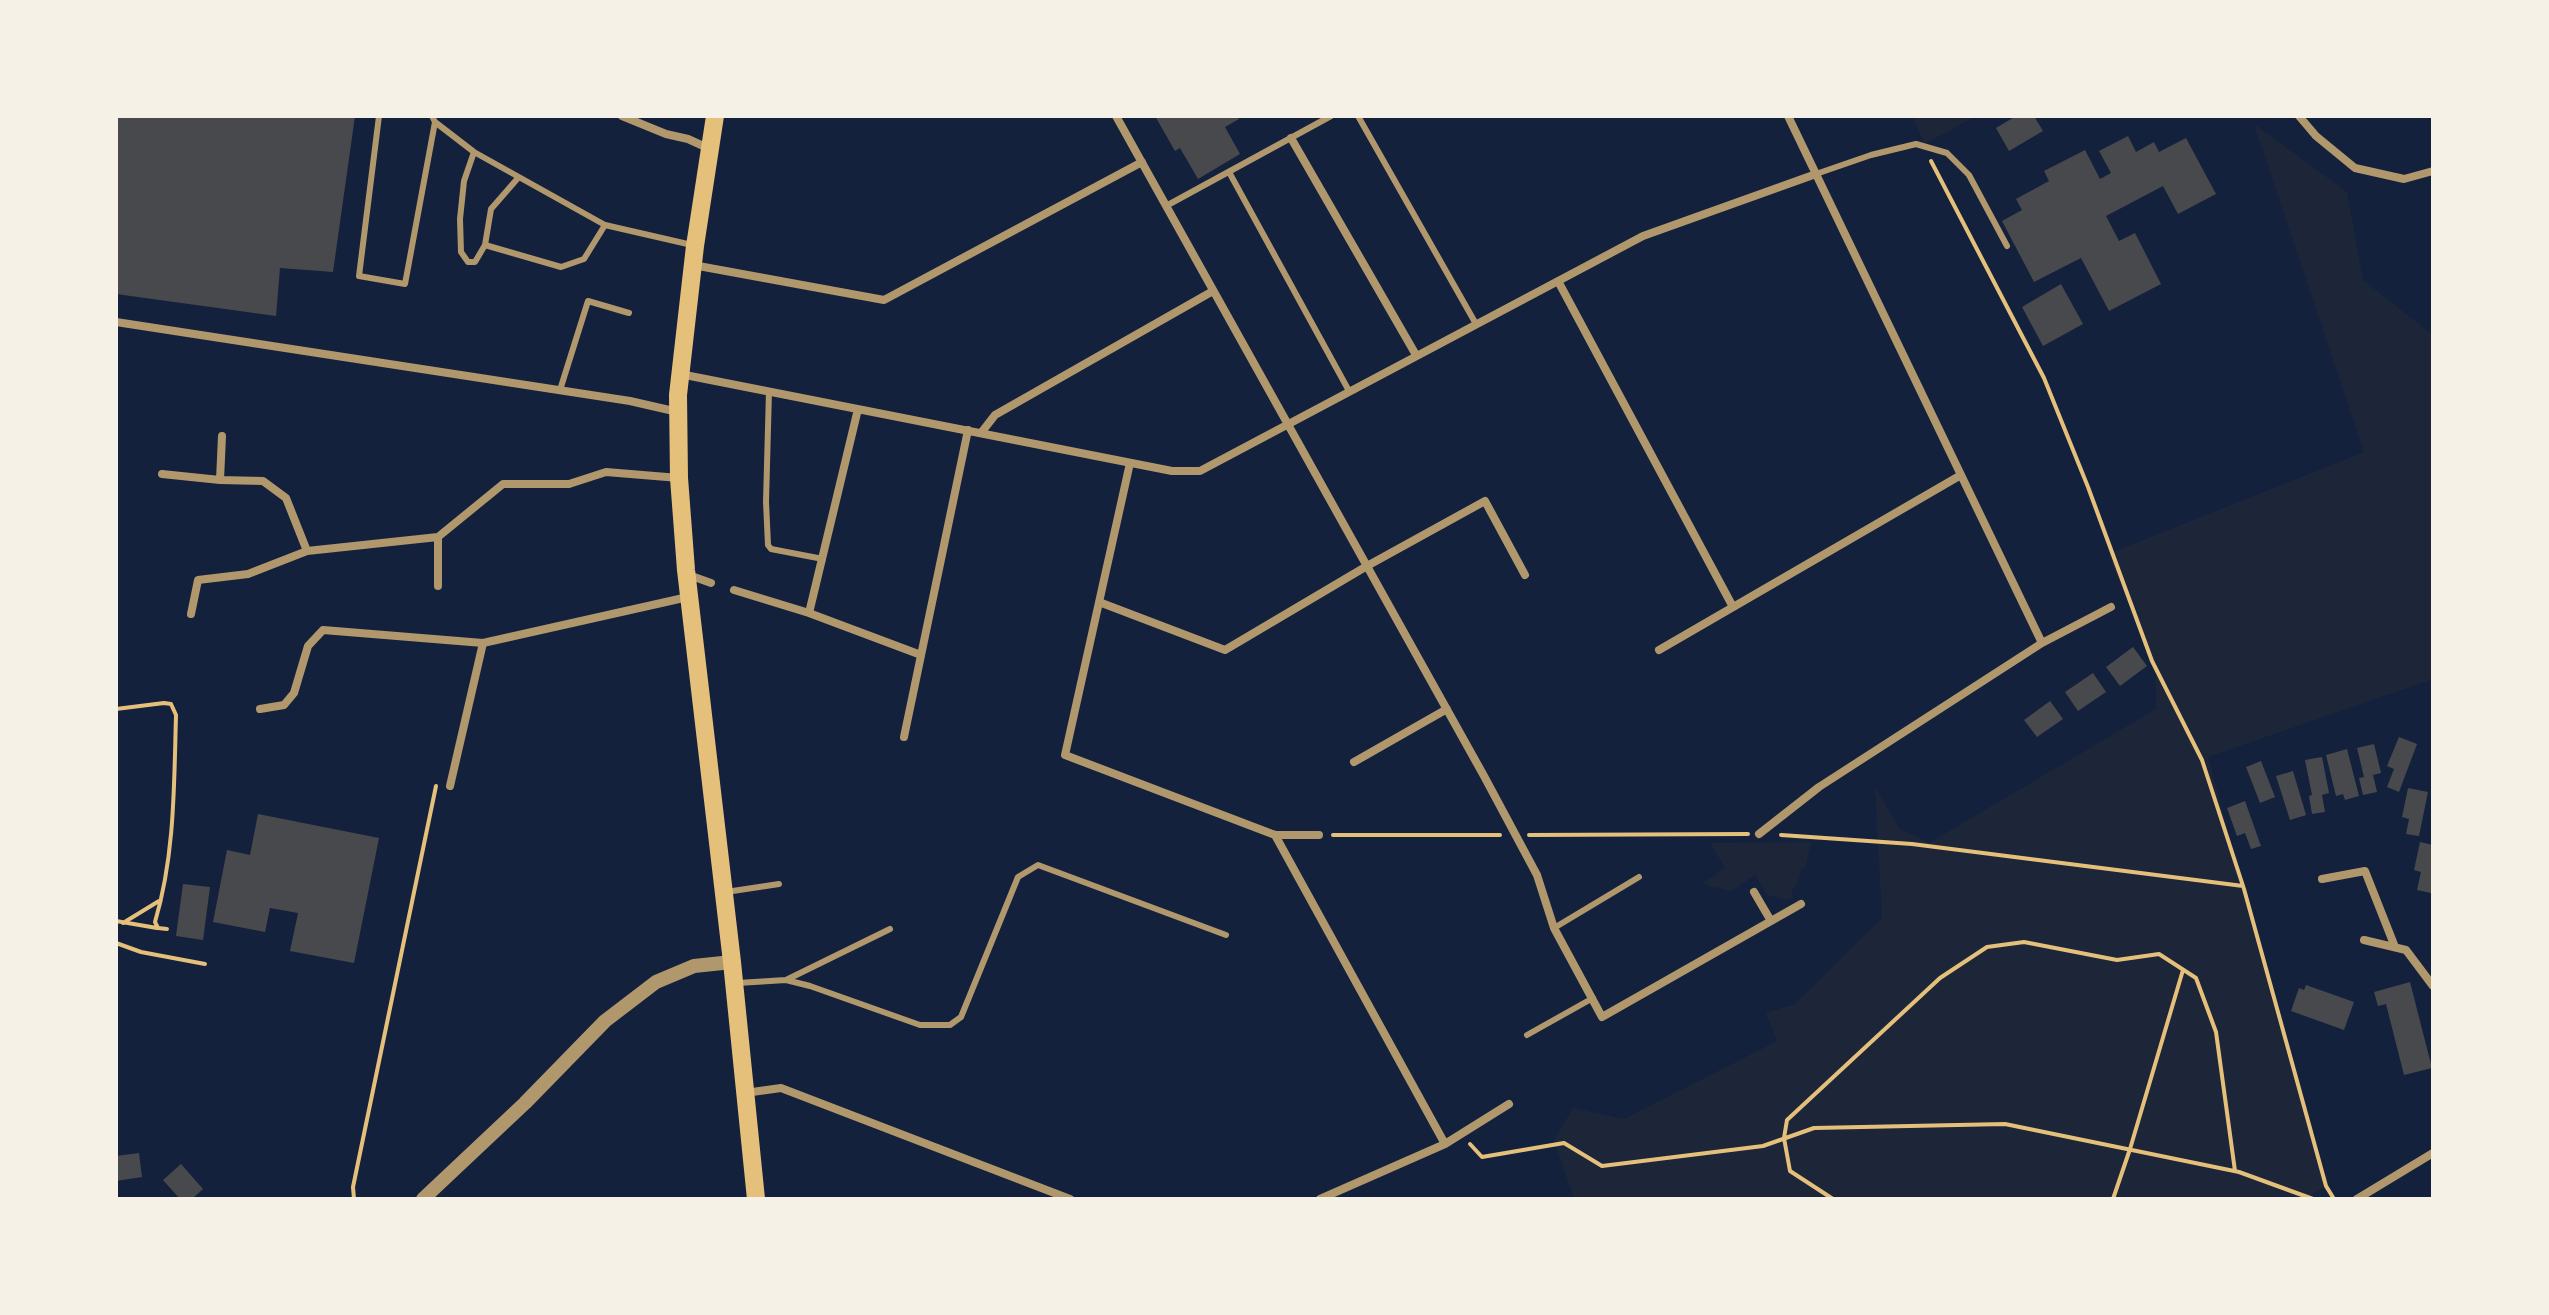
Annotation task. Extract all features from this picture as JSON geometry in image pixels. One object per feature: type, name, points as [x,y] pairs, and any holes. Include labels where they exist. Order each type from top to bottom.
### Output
[{"type":"main road","points":[[715,116],[680,374],[679,478],[688,597],[732,962],[756,1199]]},
{"type":"street","points":[[622,116],[711,149]]},
{"type":"street","points":[[1116,116],[1537,875],[1554,928],[1602,1017],[1801,904]]},
{"type":"street","points":[[1788,116],[2042,643]]},
{"type":"street","points":[[2299,116],[2316,136],[2355,168],[2404,179],[2433,171]]},
{"type":"street","points":[[1291,138],[1416,355]]},
{"type":"street","points":[[693,265],[884,300],[1142,162]]},
{"type":"street","points":[[680,374],[1172,471],[1200,471],[1643,236],[1816,174]]},
{"type":"street","points":[[1558,281],[1733,607]]},
{"type":"street","points":[[981,433],[995,415],[1213,291]]},
{"type":"street","points":[[116,322],[630,401],[678,412]]},
{"type":"street","points":[[809,613],[858,409]]},
{"type":"street","points":[[904,737],[968,430]]},
{"type":"street","points":[[220,480],[222,436]]},
{"type":"street","points":[[1130,463],[1065,755],[1275,835],[1319,835]]},
{"type":"street","points":[[191,614],[198,580],[248,574],[307,551],[438,537],[503,484],[569,484],[606,472],[679,478]]},
{"type":"street","points":[[162,474],[263,481],[286,498],[307,551]]},
{"type":"street","points":[[1659,650],[1961,475]]},
{"type":"street","points":[[1099,602],[1225,650],[1485,501],[1525,575]]},
{"type":"street","points":[[438,537],[438,586]]},
{"type":"street","points":[[686,574],[711,583]]},
{"type":"street","points":[[734,590],[809,613],[921,655]]},
{"type":"street","points":[[260,709],[284,705],[294,693],[308,646],[323,630],[483,643],[688,597]]},
{"type":"street","points":[[1759,834],[1819,787],[2042,643],[2111,607]]},
{"type":"street","points":[[450,786],[483,643]]},
{"type":"street","points":[[1354,762],[1447,709]]},
{"type":"street","points":[[1275,835],[1445,1144]]},
{"type":"street","points":[[2322,879],[2365,871],[2395,947]]},
{"type":"street","points":[[1754,892],[1771,921]]},
{"type":"street","points":[[2364,940],[2406,950],[2433,986]]},
{"type":"street","points":[[423,1199],[525,1103],[605,1021],[656,982],[694,966],[732,962]]},
{"type":"street","points":[[745,1093],[781,1088],[1070,1199]]},
{"type":"street","points":[[1320,1199],[1445,1144],[1509,1104]]},
{"type":"street","points":[[2357,1199],[2368,1196],[2433,1153]]},
{"type":"lane","points":[[379,116],[359,276],[405,284],[434,119],[474,152],[605,225],[695,246]]},
{"type":"lane","points":[[1166,206],[1331,116]]},
{"type":"lane","points":[[1358,116],[1476,324]]},
{"type":"lane","points":[[1816,174],[1916,144],[1947,153],[1969,175],[2007,246]]},
{"type":"lane","points":[[474,152],[464,181],[460,219],[461,252],[468,262],[475,262],[485,245],[491,209],[518,178]]},
{"type":"lane","points":[[1229,172],[1349,391]]},
{"type":"lane","points":[[485,245],[561,267],[584,259],[605,225]]},
{"type":"lane","points":[[560,390],[588,301],[629,313]]},
{"type":"lane","points":[[769,391],[768,545],[771,549],[823,559]]},
{"type":"lane","points":[[734,983],[786,980],[920,1025],[950,1025],[961,1017],[1018,877],[1038,865],[1226,935]]},
{"type":"lane","points":[[1554,928],[1639,877]]},
{"type":"lane","points":[[723,893],[779,884]]},
{"type":"lane","points":[[786,980],[890,929]]},
{"type":"lane","points":[[1527,1035],[1593,998]]},
{"type":"path","points":[[1922,146],[2044,378],[2152,661],[2202,760],[2243,886],[2326,1186],[2334,1199]]},
{"type":"path","points":[[116,709],[164,703],[171,704],[176,715],[173,818],[155,922],[158,928]]},
{"type":"path","points":[[354,1199],[353,1187],[436,784],[450,786]]},
{"type":"path","points":[[1319,835],[1759,834],[1912,844],[2243,886]]},
{"type":"path","points":[[123,923],[161,899]]},
{"type":"path","points":[[116,921],[167,929]]},
{"type":"path","points":[[1833,1199],[1790,1171],[1784,1138],[1787,1120],[1940,978],[1987,947],[2024,942],[2117,960],[2159,954],[2196,978],[2216,1032],[2235,1171]]},
{"type":"path","points":[[116,943],[141,952],[205,964]]},
{"type":"path","points":[[2113,1199],[2183,970]]},
{"type":"path","points":[[1460,1134],[1482,1157],[1564,1143],[1602,1166],[1763,1146],[1814,1128],[2005,1124],[2235,1171],[2313,1199]]},
{"type":"shaded area","points":[[1912,116],[1976,116],[1925,144]]},
{"type":"shaded area","points":[[2254,124],[2347,192],[2363,280],[2433,335],[2433,679],[2208,757],[2326,1186],[2304,1199],[1574,1199],[1554,1140],[1573,1108],[1624,1119],[1777,1041],[1766,1013],[1795,1004],[1882,918],[1875,787],[1899,828],[1929,843],[2156,709],[2156,671],[2108,554],[2364,452]]},
{"type":"shaded area","points":[[1811,842],[1806,866],[1801,869],[1792,890],[1793,897],[1787,900],[1767,895],[1755,875],[1730,892],[1703,883],[1725,868],[1710,843]]},
{"type":"building","points":[[116,116],[355,116],[333,272],[280,268],[276,316],[116,294]]},
{"type":"building","points":[[1155,116],[1237,116],[1239,119],[1225,127],[1240,154],[1198,179],[1180,148],[1175,151]]},
{"type":"building","points":[[2016,116],[2034,116],[2043,131],[2009,151],[1996,128]]},
{"type":"building","points":[[2128,136],[2136,152],[2154,142],[2159,152],[2186,138],[2216,194],[2178,214],[2163,186],[2106,216],[2119,241],[2135,233],[2161,284],[2109,311],[2081,258],[2034,282],[2002,221],[2022,210],[2016,199],[2049,181],[2044,171],[2085,150],[2100,179],[2111,173],[2099,151]]},
{"type":"building","points":[[2061,284],[2083,324],[2043,346],[2022,307]]},
{"type":"building","points":[[2133,647],[2147,666],[2120,686],[2106,667]]},
{"type":"building","points":[[2093,673],[2106,692],[2078,711],[2065,692]]},
{"type":"building","points":[[2050,701],[2063,719],[2037,737],[2024,720]]},
{"type":"building","points":[[2399,737],[2417,744],[2399,792],[2387,787],[2394,769],[2387,766]]},
{"type":"building","points":[[2374,744],[2381,773],[2373,775],[2377,792],[2363,795],[2359,778],[2364,777],[2357,748]]},
{"type":"building","points":[[2347,749],[2359,796],[2345,800],[2343,794],[2336,796],[2326,755]]},
{"type":"building","points":[[2322,757],[2329,793],[2322,795],[2325,812],[2312,814],[2309,796],[2312,795],[2305,760]]},
{"type":"building","points":[[2261,761],[2275,797],[2260,803],[2246,767]]},
{"type":"building","points":[[2293,771],[2306,815],[2290,820],[2276,776]]},
{"type":"building","points":[[2408,788],[2428,792],[2419,836],[2406,834],[2409,819],[2402,817]]},
{"type":"building","points":[[2245,801],[2261,846],[2251,849],[2245,833],[2237,836],[2227,808]]},
{"type":"building","points":[[258,814],[379,838],[354,963],[290,951],[298,913],[270,908],[265,932],[213,922],[227,850],[250,855]]},
{"type":"building","points":[[2420,842],[2433,845],[2431,893],[2417,890],[2421,872],[2414,870]]},
{"type":"building","points":[[183,884],[210,887],[203,940],[176,936]]},
{"type":"building","points":[[2410,982],[2432,1068],[2404,1075],[2386,1004],[2378,1006],[2374,992]]},
{"type":"building","points":[[2306,985],[2354,1002],[2344,1030],[2291,1011],[2299,988],[2304,990]]},
{"type":"building","points":[[139,1153],[142,1177],[116,1181],[116,1156]]},
{"type":"building","points":[[181,1164],[203,1189],[192,1199],[180,1199],[163,1180]]}]
